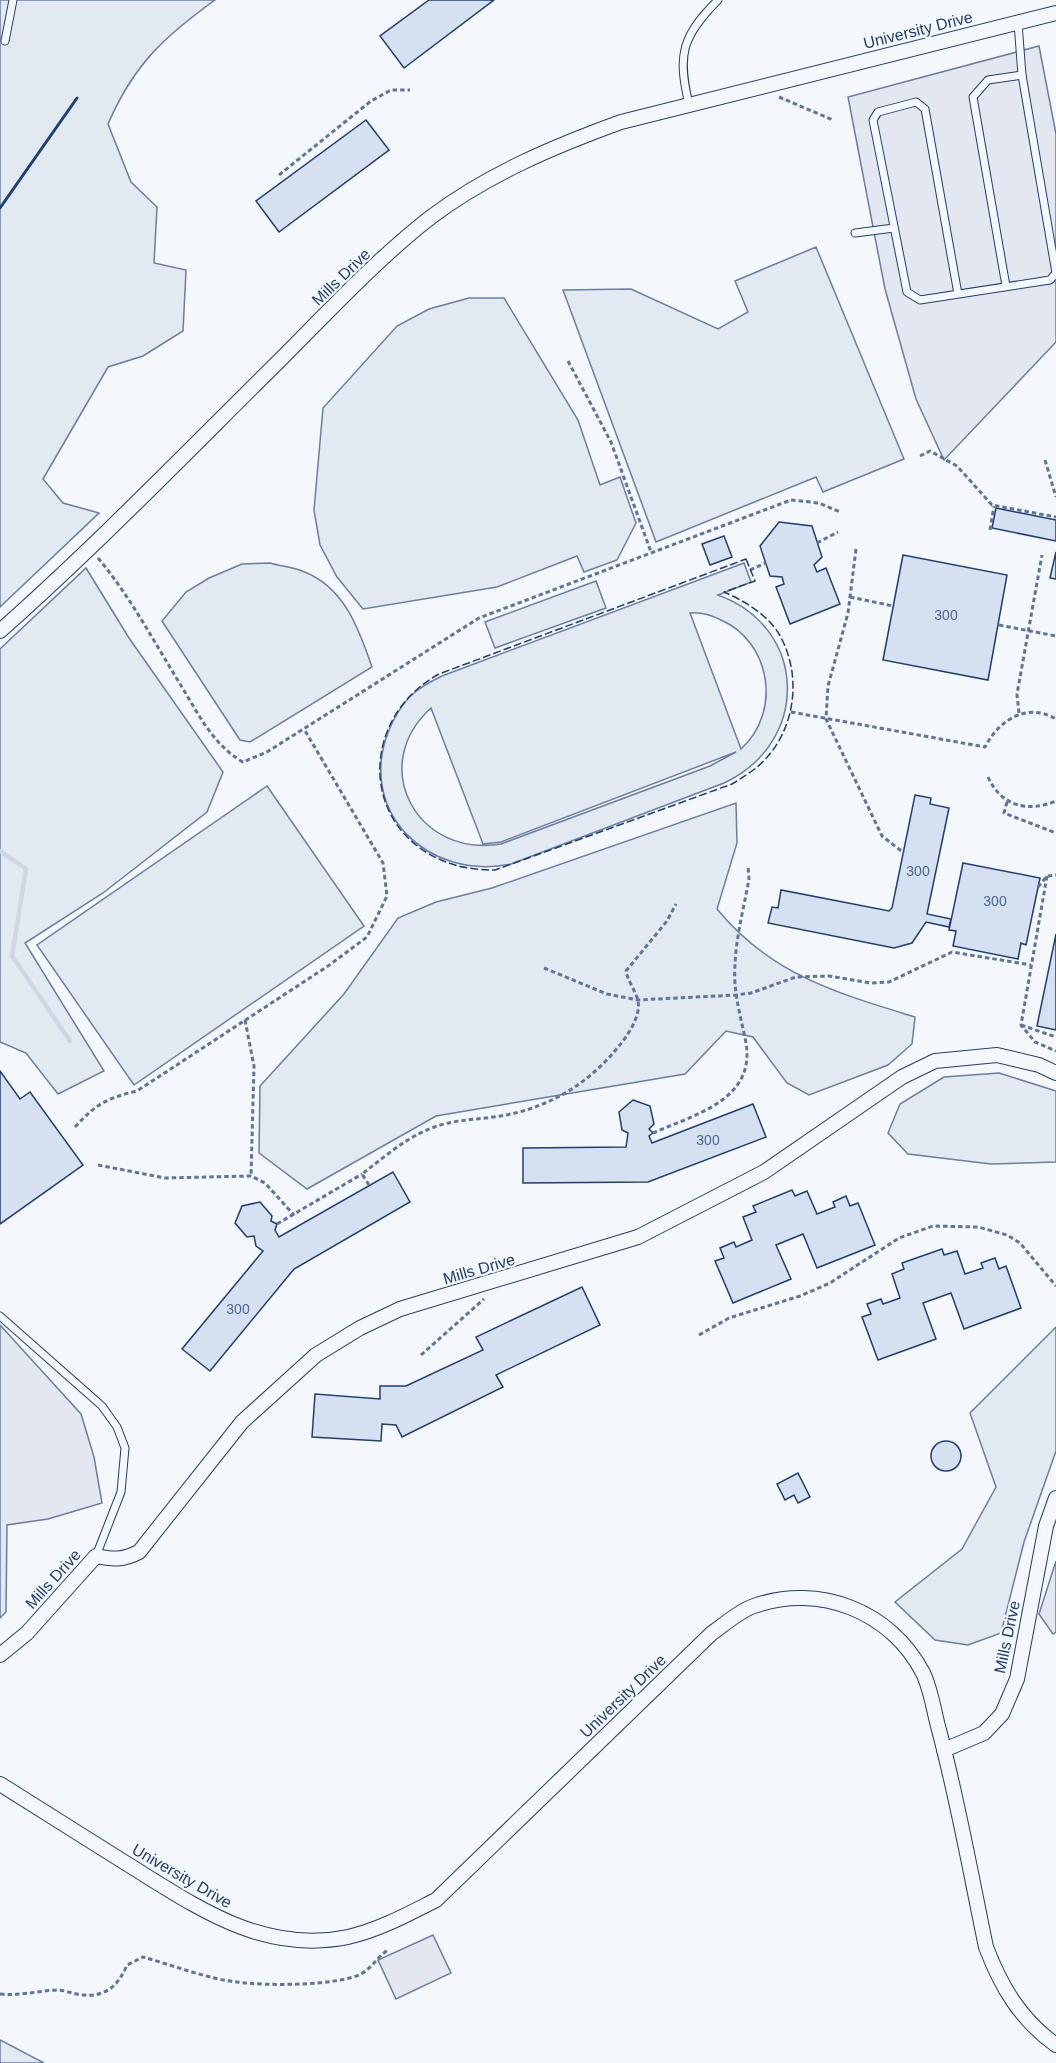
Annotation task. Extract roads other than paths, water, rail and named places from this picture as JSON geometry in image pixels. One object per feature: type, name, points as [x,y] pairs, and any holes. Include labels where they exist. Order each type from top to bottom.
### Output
[{"type":"street","name":"University Drive","points":[[788,78],[1056,13]]},
{"type":"street","name":"Mills Drive","points":[[0,631],[90,548],[365,276],[432,217],[478,186],[555,146],[621,122],[788,78]]},
{"type":"street","name":"Mills Drive","points":[[0,1654],[27,1633],[96,1556],[112,1560],[125,1559],[140,1552],[242,1422],[316,1355],[400,1309],[638,1237],[691,1212],[764,1172],[902,1077],[935,1061],[997,1055],[1039,1065],[1056,1073]]},
{"type":"street","name":"Mills Drive","points":[[945,1750],[984,1732],[1002,1714],[1017,1679],[1047,1526],[1056,1498]]},
{"type":"street","name":"University Drive","points":[[0,1784],[211,1916],[258,1934],[300,1940],[347,1937],[389,1924],[436,1900],[712,1633],[751,1607],[782,1598],[832,1599],[874,1618],[903,1642],[924,1674],[945,1750],[986,1947],[996,1974],[1022,2015],[1056,2045]]},
{"type":"lane","points":[[4,41],[13,0]]},
{"type":"lane","points":[[689,104],[681,72],[685,47],[697,21],[718,0]]},
{"type":"lane","points":[[958,294],[925,109],[916,102],[878,112],[873,120],[907,292],[920,300],[1050,280],[1056,273],[1022,75],[1018,23]]},
{"type":"lane","points":[[1006,286],[974,97],[978,88],[988,81],[1022,75]]},
{"type":"lane","points":[[855,233],[894,228]]},
{"type":"lane","points":[[0,1316],[102,1406],[117,1427],[125,1448],[121,1492],[96,1556]]},
{"type":"waterway","points":[[0,851],[26,869],[12,956],[70,1041]]}]
